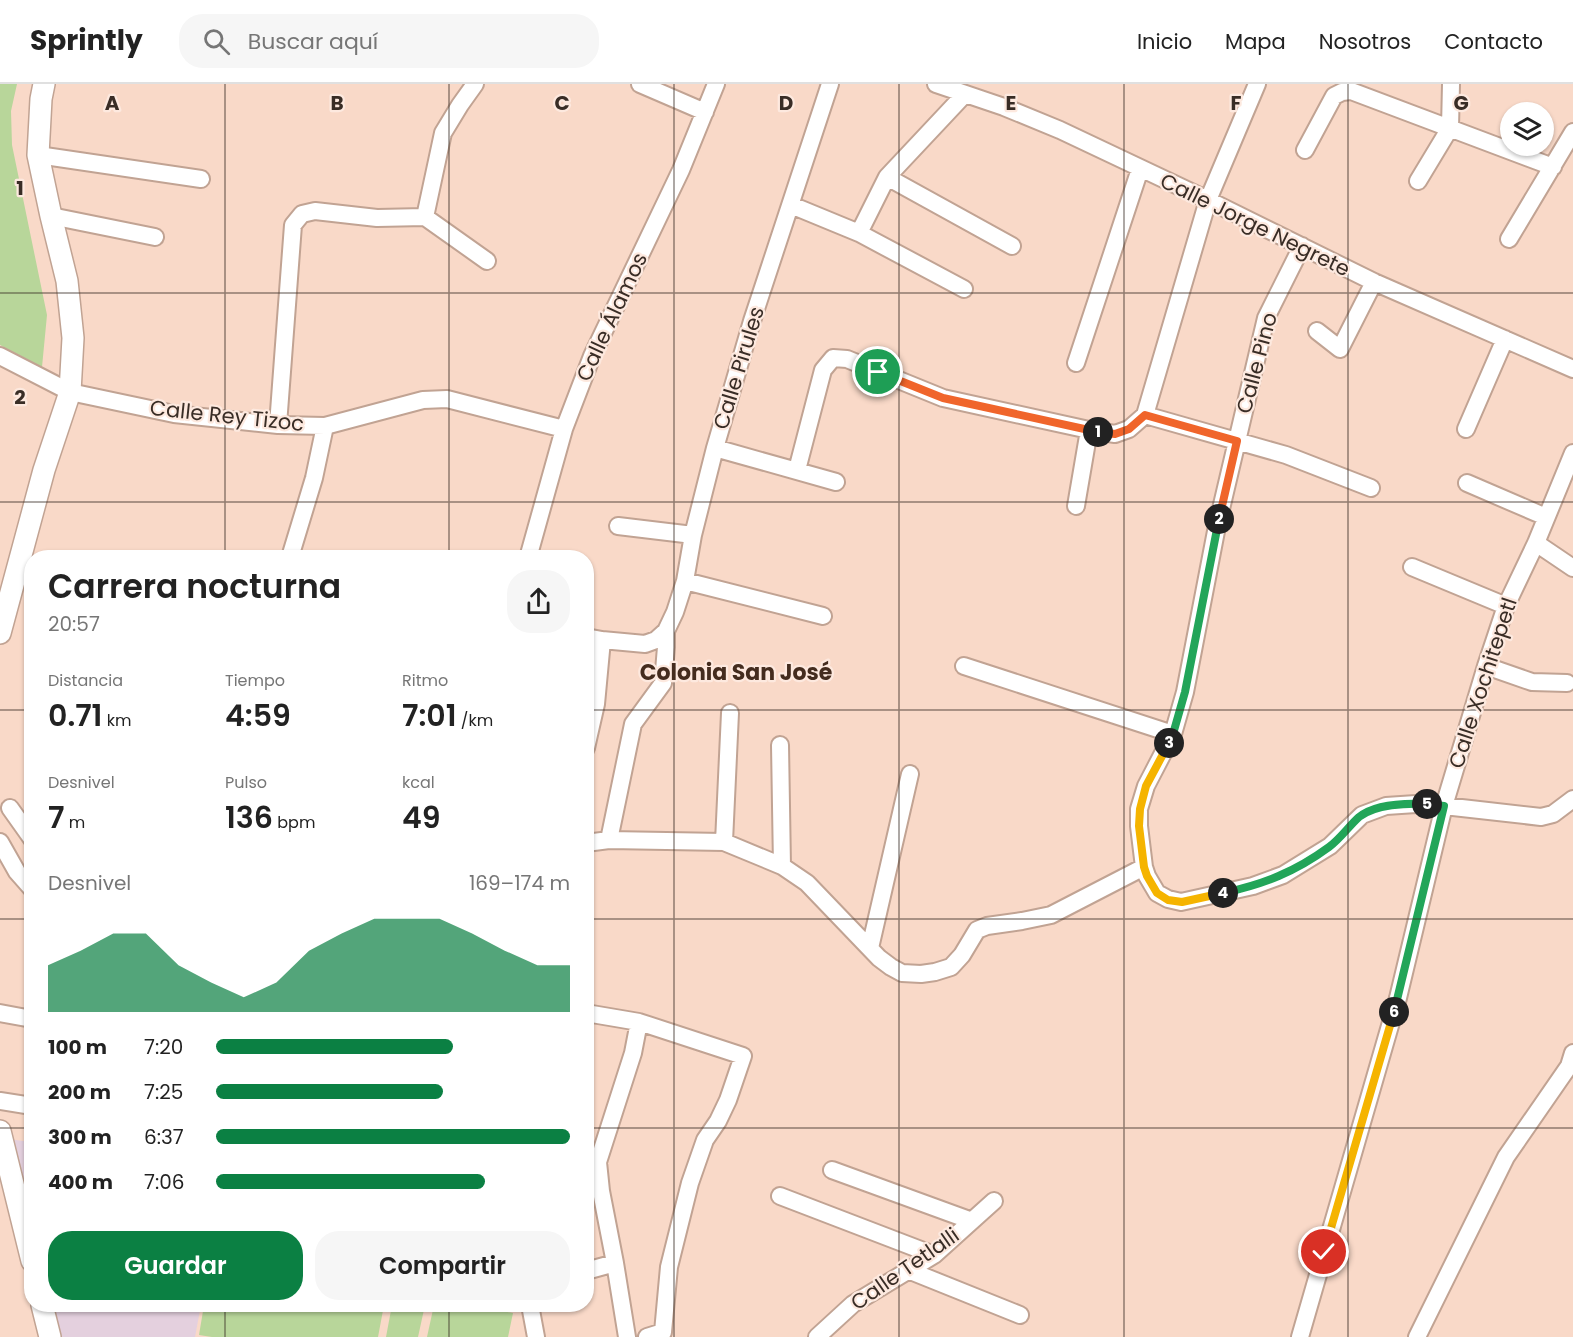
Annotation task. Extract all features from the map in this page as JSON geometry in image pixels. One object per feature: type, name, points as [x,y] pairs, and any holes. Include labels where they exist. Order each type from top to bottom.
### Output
[{"type":"main road","points":[[0,633],[44,470],[70,392],[74,338],[67,281],[38,155],[44,84]]},
{"type":"main road","points":[[0,1131],[24,1228]]},
{"type":"main road","points":[[44,1312],[50,1337]]},
{"type":"street","points":[[425,217],[443,133],[475,84]]},
{"type":"street","points":[[640,84],[705,112]]},
{"type":"street","name":"Calle Álamos","points":[[530,550],[564,429],[592,356],[681,170],[716,84]]},
{"type":"street","name":"Calle Pirules","points":[[666,631],[686,581],[693,535],[715,448],[752,321],[830,84]]},
{"type":"street","name":"Calle Jorge Negrete","points":[[936,84],[1004,107],[1060,130],[1374,282],[1573,369]]},
{"type":"street","points":[[797,470],[823,370],[833,358],[847,359],[943,398],[1089,430],[1115,434],[1129,429],[1145,415],[1208,200],[1257,84]]},
{"type":"street","points":[[1418,181],[1450,128],[1451,84]]},
{"type":"street","points":[[1305,150],[1334,96],[1351,91],[1553,167]]},
{"type":"street","points":[[859,233],[887,177],[964,95]]},
{"type":"street","points":[[1509,238],[1573,132]]},
{"type":"street","points":[[38,155],[201,179]]},
{"type":"street","points":[[1076,363],[1140,169]]},
{"type":"street","points":[[887,177],[1012,246]]},
{"type":"street","points":[[791,205],[859,233],[963,289]]},
{"type":"street","points":[[278,425],[293,225],[302,214],[315,211],[377,218],[425,217],[487,261]]},
{"type":"street","points":[[51,216],[155,237]]},
{"type":"street","name":"Calle Pino","points":[[1144,867],[1139,826],[1140,809],[1146,786],[1173,734],[1185,692],[1217,526],[1266,318],[1302,246]]},
{"type":"street","points":[[1317,331],[1340,349],[1374,282]]},
{"type":"street","points":[[1466,429],[1505,339]]},
{"type":"street","name":"Calle Rey Tizoc","points":[[0,356],[70,392],[174,414],[278,425],[325,426],[423,400],[447,399],[564,429]]},
{"type":"street","points":[[1145,415],[1286,455],[1371,488]]},
{"type":"street","points":[[292,550],[314,478],[325,426]]},
{"type":"street","points":[[1076,506],[1089,430]]},
{"type":"street","points":[[715,448],[836,482]]},
{"type":"street","name":"Calle Xochitepetl","points":[[1300,1337],[1398,998],[1444,806],[1486,666],[1506,606],[1536,543],[1573,453]]},
{"type":"street","points":[[1467,483],[1546,517]]},
{"type":"street","points":[[618,526],[693,535]]},
{"type":"street","points":[[1536,543],[1573,568]]},
{"type":"street","points":[[1412,567],[1506,606]]},
{"type":"street","points":[[686,581],[823,615]]},
{"type":"street","points":[[594,713],[596,704],[594,638],[645,644],[656,640],[666,631]]},
{"type":"street","points":[[609,840],[633,724],[663,683],[666,631]]},
{"type":"street","points":[[964,666],[1173,734]]},
{"type":"street","points":[[1486,666],[1532,682],[1567,683]]},
{"type":"street","points":[[724,842],[730,713]]},
{"type":"street","points":[[780,745],[782,866]]},
{"type":"street","points":[[870,948],[910,774]]},
{"type":"street","points":[[594,842],[609,840],[724,842],[782,866],[807,883],[891,968],[903,973],[921,974],[951,966],[962,956],[977,930],[987,926],[1051,915],[1144,867],[1157,893],[1168,900],[1182,902],[1253,886],[1283,875],[1330,846],[1362,815],[1386,806],[1416,804],[1541,817],[1553,814],[1573,799]]},
{"type":"street","points":[[10,808],[24,828]]},
{"type":"street","points":[[0,842],[24,880]]},
{"type":"street","points":[[0,1013],[24,1018]]},
{"type":"street","points":[[594,1014],[639,1022],[743,1056],[728,1100],[705,1140],[690,1183],[669,1267],[663,1332],[647,1337]]},
{"type":"street","points":[[627,1337],[598,1162],[633,1053],[639,1022]]},
{"type":"street","points":[[1417,1337],[1506,1157],[1569,1066],[1573,1053]]},
{"type":"street","points":[[0,1101],[24,1105]]},
{"type":"street","points":[[832,1170],[972,1221]]},
{"type":"street","points":[[780,1196],[934,1255]]},
{"type":"street","name":"Calle Tetlalli","points":[[817,1337],[853,1305],[934,1255],[994,1201]]},
{"type":"street","points":[[594,1269],[615,1263]]},
{"type":"street","points":[[908,1270],[1020,1315]]},
{"type":"street","points":[[534,1312],[536,1337]]},
{"type":"shaded area","points":[[8,1139],[24,1141],[24,1207]]},
{"type":"shaded area","points":[[50,1312],[200,1312],[195,1337],[55,1337]]},
{"type":"green space","points":[[0,84],[17,84],[11,111],[12,145],[47,315],[42,367],[0,345]]},
{"type":"green space","points":[[203,1312],[383,1312],[378,1337],[212,1337],[199,1335]]},
{"type":"green space","points":[[391,1312],[423,1312],[418,1337],[386,1337]]},
{"type":"green space","points":[[432,1312],[513,1313],[508,1337],[427,1337]]},
{"type":"district","name":"Colonia San José","points":[[736,672]]},
{"type":"route","points":[[878,372],[943,398],[1089,430],[1115,434],[1129,429],[1145,415],[1237,441],[1217,526],[1185,692],[1173,734],[1146,786],[1140,809],[1139,826],[1144,867],[1157,893],[1168,900],[1182,902],[1253,886],[1283,875],[1330,846],[1362,815],[1386,806],[1416,804],[1444,806],[1398,998],[1324,1252]]}]
